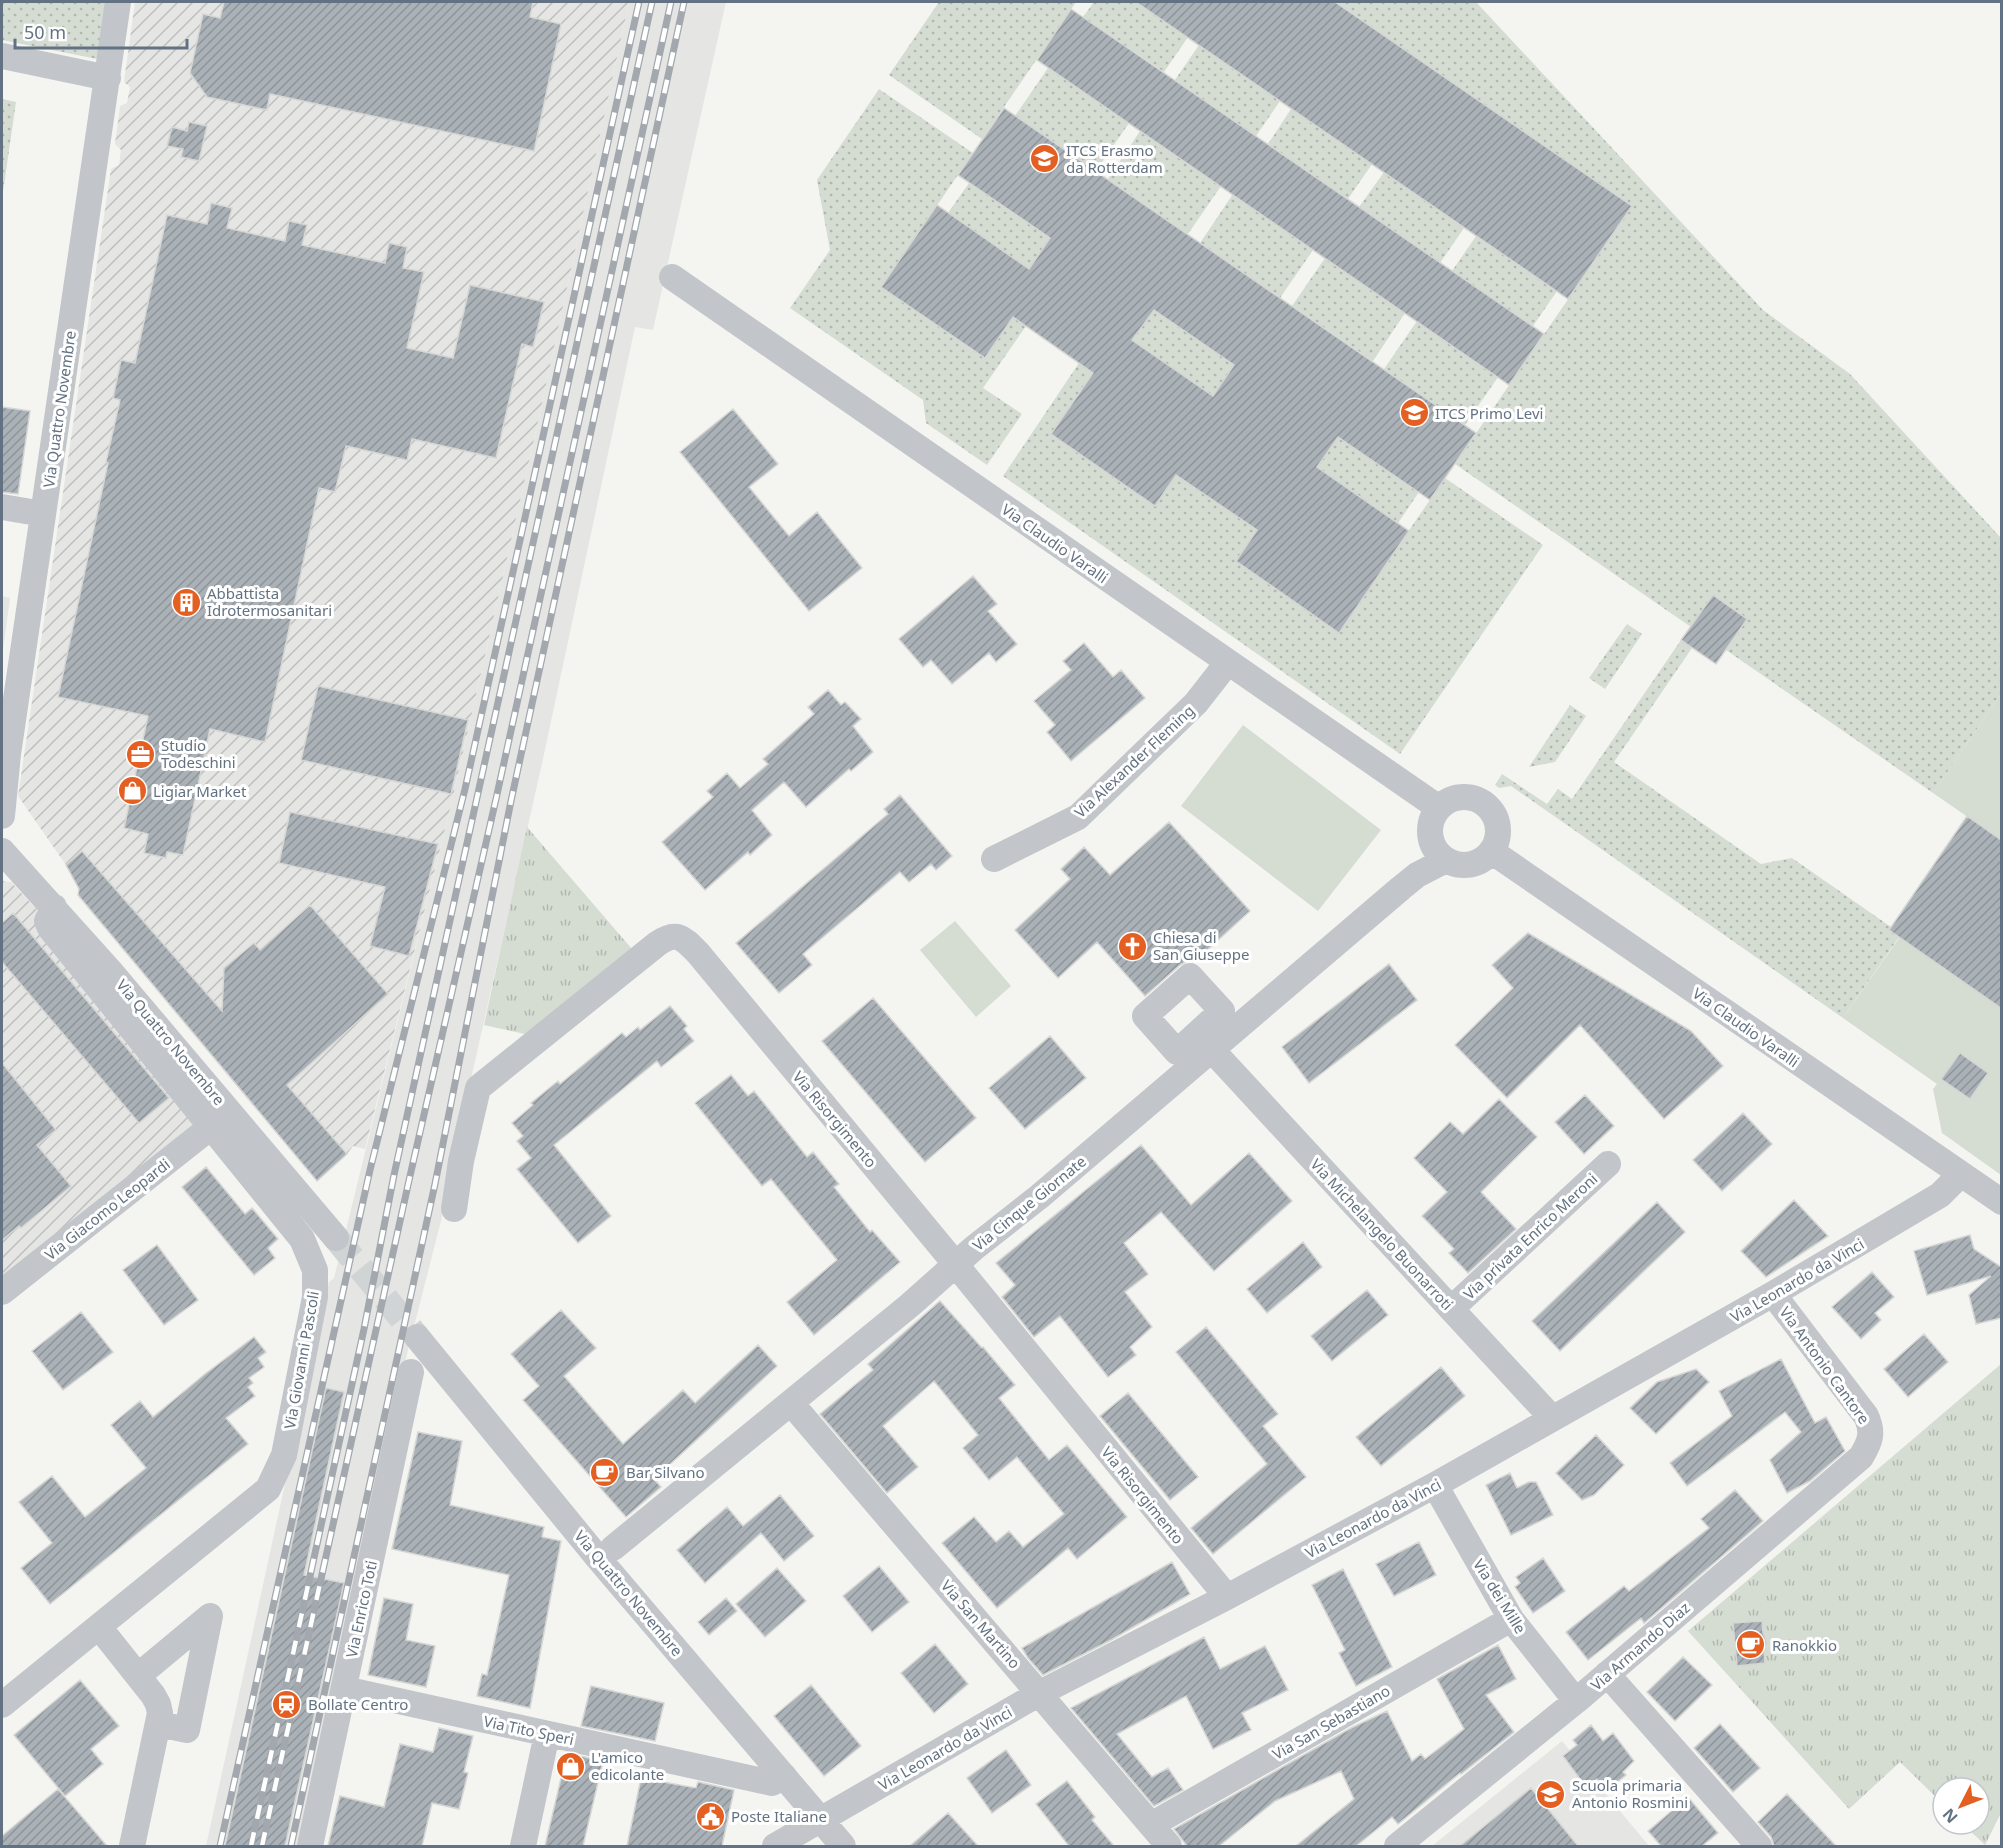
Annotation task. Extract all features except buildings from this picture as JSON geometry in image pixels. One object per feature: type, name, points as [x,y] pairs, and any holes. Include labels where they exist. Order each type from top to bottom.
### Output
[{"type":"street","name":"Via Quattro Novembre","points":[[2,816],[5,774],[118,2]]},
{"type":"street","points":[[2,56],[108,78]]},
{"type":"street","name":"Via Claudio Varalli","points":[[672,277],[1438,808]]},
{"type":"street","points":[[2,507],[43,514]]},
{"type":"street","name":"Via Alexander Fleming","points":[[994,859],[1078,817],[1196,703],[1227,662]]},
{"type":"street","points":[[1465,797],[1488,807],[1496,822],[1498,832],[1491,851],[1478,862],[1470,865],[1453,864],[1446,860],[1431,842],[1432,819],[1438,808],[1453,799],[1465,797]]},
{"type":"street","name":"Via Quattro Novembre","points":[[2,851],[54,907],[336,1238]]},
{"type":"street","name":"Via Claudio Varalli","points":[[1491,851],[2001,1202]]},
{"type":"street","name":"Via Cinque Giornate","points":[[613,1548],[791,1403],[1408,882],[1446,860]]},
{"type":"street","name":"Via Giovanni Pascoli","points":[[2,1705],[268,1489],[284,1455],[315,1297],[315,1270],[302,1239],[50,928],[47,921],[54,907]]},
{"type":"street","name":"Via Risorgimento","points":[[454,1209],[461,1161],[478,1088],[657,944],[666,938],[678,936],[687,941],[698,953],[1227,1597]]},
{"type":"street","name":"Via Michelangelo Buonarroti","points":[[1211,1049],[1552,1418]]},
{"type":"street","name":"Via Giacomo Leopardi","points":[[2,1292],[212,1126]]},
{"type":"street","name":"Via privata Enrico Meroni","points":[[1451,1309],[1608,1164]]},
{"type":"street","name":"Via Leonardo da Vinci","points":[[775,1846],[1040,1693],[1227,1597],[1435,1485],[1773,1294],[1940,1195],[1961,1174]]},
{"type":"street","name":"Via Antonio Cantore","points":[[1773,1294],[1866,1416],[1871,1426],[1872,1437]]},
{"type":"street","name":"Via Quattro Novembre","points":[[417,1337],[598,1558],[843,1846]]},
{"type":"street","name":"Via Enrico Toti","points":[[310,1846],[411,1372]]},
{"type":"street","name":"Via San Martino","points":[[791,1403],[1169,1846]]},
{"type":"street","name":"Via Armando Diaz","points":[[1397,1846],[1576,1701],[1861,1457],[1872,1437]]},
{"type":"street","name":"Via dei Mille","points":[[1435,1485],[1511,1619],[1576,1701]]},
{"type":"street","points":[[139,1675],[210,1616],[187,1730],[159,1724]]},
{"type":"street","name":"Via San Sebastiano","points":[[1151,1825],[1511,1619]]},
{"type":"street","points":[[99,1627],[139,1675],[158,1704],[160,1713],[132,1846]]},
{"type":"street","points":[[1607,1674],[1760,1846]]},
{"type":"street","name":"Via Tito Speri","points":[[344,1689],[772,1783],[784,1776]]},
{"type":"street","points":[[523,1846],[547,1734]]},
{"type":"shaded area","points":[[135,2],[629,2],[537,426],[452,801],[365,1149],[353,1146],[317,1181],[78,895],[79,889],[66,865],[18,796],[111,169],[119,165],[121,150],[115,144],[120,106],[127,103],[130,87],[124,82]]},
{"type":"shaded area","points":[[629,2],[726,2],[653,330],[635,327],[543,759],[453,1159],[445,1205],[405,1362],[305,1846],[206,1846],[329,1282],[334,1278],[452,801],[537,426]]},
{"type":"shaded area","points":[[2,596],[10,598],[2,657]]},
{"type":"shaded area","points":[[2,881],[11,882],[83,959],[215,1117],[2,1281]]},
{"type":"shaded area","name":"Scuola primaria Antonio Rosmini","points":[[1562,1741],[1649,1846],[1432,1846]]},
{"type":"green space","points":[[2,2],[110,2],[102,60],[2,40]]},
{"type":"green space","points":[[939,2],[1076,2],[982,139],[889,75]]},
{"type":"green space","points":[[1094,2],[1136,2],[1188,37],[1164,72],[1083,17]]},
{"type":"green space","points":[[1335,2],[1476,2],[1763,310],[1850,374],[2001,538],[2001,694],[1933,793],[1726,650],[1747,619],[1713,595],[1691,627],[1455,464],[1632,206]]},
{"type":"green space","points":[[1199,45],[1280,101],[1256,136],[1175,80]]},
{"type":"green space","points":[[1048,68],[1129,123],[1096,171],[1015,116]]},
{"type":"green space","points":[[879,89],[973,153],[881,287],[984,358],[1012,317],[1026,326],[983,388],[1022,414],[987,465],[926,423],[923,400],[790,308],[830,250],[817,180]]},
{"type":"green space","points":[[2,99],[16,102],[2,199]]},
{"type":"green space","points":[[1291,109],[1372,164],[1348,199],[1268,144]]},
{"type":"green space","points":[[1140,131],[1221,186],[1188,234],[1108,179]]},
{"type":"green space","points":[[1384,172],[1464,228],[1440,263],[1359,207]]},
{"type":"green space","points":[[969,183],[1036,229],[1055,231],[1029,269],[948,213]]},
{"type":"green space","points":[[1233,194],[1313,250],[1280,298],[1200,243]]},
{"type":"green space","points":[[1476,236],[1557,291],[1533,326],[1452,271]]},
{"type":"green space","points":[[1325,258],[1405,313],[1373,361],[1292,306]]},
{"type":"green space","points":[[1154,310],[1234,365],[1213,396],[1132,340]]},
{"type":"green space","points":[[1417,321],[1498,377],[1465,425],[1384,369]]},
{"type":"green space","points":[[1079,363],[1093,373],[1051,434],[1154,505],[1176,475],[1257,530],[1236,561],[1339,632],[1445,478],[1543,545],[1400,754],[1003,476]]},
{"type":"green space","points":[[1343,430],[1351,445],[1419,492],[1398,523],[1317,467]]},
{"type":"green space","points":[[1627,624],[1642,634],[1605,689],[1589,678]]},
{"type":"green space","points":[[1681,640],[1692,648],[1614,762],[1761,864],[1792,858],[1891,927],[1899,937],[1843,1018],[1511,786],[1499,788],[1495,785],[1502,774],[1547,804],[1558,789],[1572,799]]},
{"type":"green space","points":[[2001,694],[2001,840],[1933,793]]},
{"type":"green space","points":[[1570,705],[1586,716],[1555,762],[1529,767]]},
{"type":"green space","points":[[1243,725],[1381,830],[1318,911],[1181,806]]},
{"type":"green space","points":[[527,827],[632,949],[525,1034],[484,1025]]},
{"type":"green space","points":[[1957,830],[2001,861],[2001,1175],[1942,1133],[1933,1089],[1937,1084],[1843,1018],[1899,938],[1889,930]]},
{"type":"green space","points":[[955,921],[1011,986],[976,1017],[920,950]]},
{"type":"green space","points":[[2001,1364],[2002,1811],[1991,1833],[1991,1776],[1931,1776],[1931,1792],[1900,1762],[1849,1809],[1688,1631]]},
{"type":"green space","points":[[1976,1836],[1990,1836],[1985,1845]]},
{"type":"tunnel","points":[[336,1238],[417,1337]]},
{"type":"railway","points":[[220,1846],[370,1170],[465,789],[639,2]]},
{"type":"railway","points":[[251,1846],[364,1329],[394,1175],[652,2]]},
{"type":"railway","points":[[262,1846],[671,2]]},
{"type":"railway","points":[[291,1846],[435,1184],[511,801],[684,2]]},
{"type":"place","name":"ITCS Erasmo da Rotterdam","points":[[1045,159]]},
{"type":"place","name":"ITCS Primo Levi","points":[[1414,413]]},
{"type":"place","name":"Abbattista Idrotermosanitari","points":[[186,602]]},
{"type":"place","name":"Studio Todeschini","points":[[140,754]]},
{"type":"place","name":"Ligiar Market","points":[[132,791]]},
{"type":"place","name":"Chiesa di San Giuseppe","points":[[1132,946]]},
{"type":"place","name":"Bar Silvano","points":[[605,1472]]},
{"type":"place","name":"Ranokkio","points":[[1751,1645]]},
{"type":"place","name":"Bollate Centro","points":[[287,1704]]},
{"type":"place","name":"L'amico edicolante","points":[[570,1766]]},
{"type":"place","name":"Scuola primaria Antonio Rosmini","points":[[1551,1794]]},
{"type":"place","name":"Poste Italiane","points":[[710,1816]]}]
